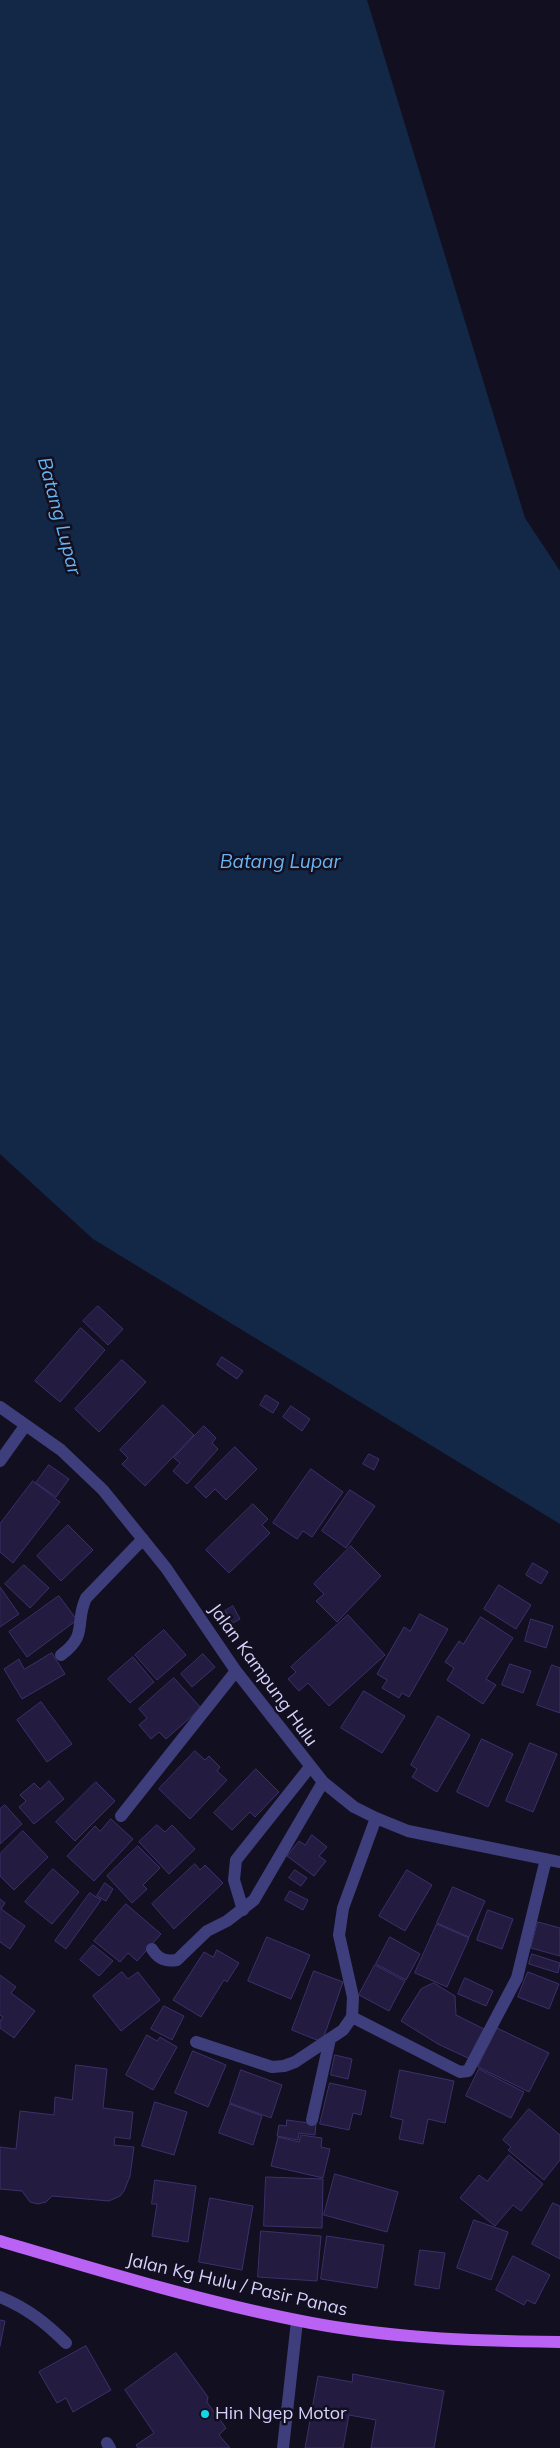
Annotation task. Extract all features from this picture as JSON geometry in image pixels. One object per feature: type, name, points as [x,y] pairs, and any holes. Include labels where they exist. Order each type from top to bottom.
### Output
[{"type":"main road","name":"Jalan Kg Hulu / Pasir Panas","points":[[0,2241],[164,2289],[297,2320],[441,2339],[560,2342]]},
{"type":"street","name":"Jalan Kampung Hulu","points":[[0,1407],[61,1450],[81,1467],[166,1568],[236,1671],[323,1782],[354,1806],[376,1818],[408,1831],[560,1862]]},
{"type":"street","points":[[0,1461],[25,1426]]},
{"type":"street","points":[[61,1655],[72,1647],[79,1636],[82,1607],[86,1598],[143,1539]]},
{"type":"street","points":[[121,1816],[236,1671]]},
{"type":"street","points":[[243,1910],[234,1880],[236,1860],[310,1767]]},
{"type":"street","points":[[152,1949],[166,1960],[177,1960],[207,1931],[243,1910],[254,1900],[323,1782]]},
{"type":"street","points":[[196,2042],[266,2065],[284,2066],[295,2062],[343,2030],[352,2017],[353,1997],[339,1935],[343,1908],[376,1818]]},
{"type":"street","points":[[352,2017],[460,2072],[468,2071],[517,1978],[546,1859]]},
{"type":"street","points":[[312,2120],[330,2038]]},
{"type":"street","points":[[0,2297],[17,2304],[40,2318],[66,2343]]},
{"type":"street","points":[[283,2448],[297,2320]]},
{"type":"water","name":"Batang Lupar","points":[[0,0],[367,0],[525,518],[560,571],[560,1524],[93,1239],[0,1154]]},
{"type":"building","points":[[98,1306],[123,1329],[108,1345],[83,1321]]},
{"type":"building","points":[[81,1328],[105,1350],[60,1402],[35,1381]]},
{"type":"building","points":[[222,1357],[243,1371],[237,1379],[217,1365]]},
{"type":"building","points":[[122,1360],[146,1382],[99,1432],[75,1409]]},
{"type":"building","points":[[266,1395],[279,1403],[273,1413],[260,1405]]},
{"type":"building","points":[[163,1405],[194,1435],[145,1486],[122,1464],[128,1458],[120,1450]]},
{"type":"building","points":[[291,1406],[310,1419],[302,1431],[283,1417]]},
{"type":"building","points":[[204,1426],[216,1438],[212,1443],[218,1449],[187,1484],[173,1471],[180,1463],[174,1458]]},
{"type":"building","points":[[235,1447],[257,1469],[226,1500],[215,1489],[206,1498],[195,1487]]},
{"type":"building","points":[[369,1454],[379,1459],[374,1470],[363,1464]]},
{"type":"building","points":[[49,1465],[69,1479],[56,1497],[36,1483]]},
{"type":"building","points":[[311,1469],[343,1492],[312,1537],[303,1531],[297,1539],[273,1523]]},
{"type":"building","points":[[33,1481],[60,1502],[13,1563],[0,1552],[0,1524]]},
{"type":"building","points":[[350,1490],[375,1506],[346,1548],[322,1531]]},
{"type":"building","points":[[253,1504],[268,1519],[262,1525],[270,1533],[229,1573],[206,1550]]},
{"type":"building","points":[[68,1525],[93,1550],[61,1581],[37,1556]]},
{"type":"building","points":[[351,1546],[381,1576],[337,1622],[316,1601],[324,1594],[314,1584]]},
{"type":"building","points":[[533,1563],[548,1572],[541,1584],[526,1575]]},
{"type":"building","points":[[24,1565],[49,1588],[30,1608],[5,1584]]},
{"type":"building","points":[[499,1585],[531,1605],[516,1629],[484,1609]]},
{"type":"building","points":[[0,1587],[19,1614],[0,1627]]},
{"type":"building","points":[[59,1596],[77,1620],[27,1657],[9,1632]]},
{"type":"building","points":[[233,1606],[240,1619],[233,1623],[225,1611]]},
{"type":"building","points":[[420,1614],[448,1629],[409,1697],[402,1693],[399,1698],[382,1688],[387,1680],[377,1674],[404,1627],[410,1631]]},
{"type":"building","points":[[348,1615],[385,1655],[329,1706],[308,1683],[299,1691],[288,1679],[296,1672],[291,1667]]},
{"type":"building","points":[[481,1617],[513,1638],[486,1679],[496,1685],[483,1704],[447,1680],[454,1668],[445,1662],[459,1641],[463,1644]]},
{"type":"building","points":[[531,1619],[553,1626],[546,1648],[525,1641]]},
{"type":"building","points":[[164,1630],[186,1655],[157,1680],[135,1655]]},
{"type":"building","points":[[52,1653],[65,1674],[22,1699],[4,1669],[19,1659],[24,1669]]},
{"type":"building","points":[[203,1654],[215,1667],[192,1687],[181,1674]]},
{"type":"building","points":[[133,1657],[154,1682],[130,1703],[108,1679]]},
{"type":"building","points":[[510,1664],[531,1671],[523,1693],[502,1685]]},
{"type":"building","points":[[552,1665],[560,1668],[560,1713],[537,1705]]},
{"type":"building","points":[[174,1678],[201,1708],[166,1739],[159,1732],[151,1739],[139,1725],[147,1718],[139,1709]]},
{"type":"building","points":[[364,1691],[405,1716],[382,1753],[341,1728]]},
{"type":"building","points":[[41,1702],[72,1744],[47,1762],[17,1720]]},
{"type":"building","points":[[438,1716],[470,1735],[437,1792],[412,1777],[417,1769],[411,1765]]},
{"type":"building","points":[[482,1739],[513,1754],[488,1807],[457,1792]]},
{"type":"building","points":[[530,1743],[557,1754],[533,1812],[506,1801]]},
{"type":"building","points":[[195,1751],[205,1760],[209,1756],[220,1767],[217,1771],[227,1780],[190,1819],[159,1789]]},
{"type":"building","points":[[256,1769],[279,1792],[255,1817],[250,1812],[232,1830],[214,1813]]},
{"type":"building","points":[[49,1781],[64,1799],[34,1824],[19,1807],[26,1801],[20,1795],[34,1783],[40,1789]]},
{"type":"building","points":[[96,1782],[115,1801],[75,1841],[56,1822]]},
{"type":"building","points":[[5,1805],[22,1824],[0,1844],[0,1809]]},
{"type":"building","points":[[111,1819],[133,1839],[94,1881],[67,1856],[95,1826],[100,1831]]},
{"type":"building","points":[[157,1825],[165,1832],[172,1825],[195,1849],[169,1874],[139,1842]]},
{"type":"building","points":[[23,1831],[48,1857],[14,1890],[0,1876],[0,1854]]},
{"type":"building","points":[[312,1835],[327,1847],[319,1856],[326,1861],[314,1876],[287,1856],[299,1841],[305,1845]]},
{"type":"building","points":[[138,1846],[160,1868],[143,1885],[147,1889],[132,1903],[107,1876]]},
{"type":"building","points":[[195,1864],[200,1870],[205,1865],[223,1883],[174,1929],[152,1904]]},
{"type":"building","points":[[53,1869],[79,1892],[52,1924],[25,1902]]},
{"type":"building","points":[[295,1870],[307,1878],[301,1886],[289,1878]]},
{"type":"building","points":[[407,1870],[432,1885],[405,1931],[379,1916]]},
{"type":"building","points":[[105,1883],[113,1889],[106,1901],[97,1896]]},
{"type":"building","points":[[453,1887],[485,1901],[469,1937],[437,1923]]},
{"type":"building","points":[[290,1891],[308,1900],[303,1910],[285,1900]]},
{"type":"building","points":[[90,1893],[101,1900],[66,1949],[55,1941]]},
{"type":"building","points":[[0,1899],[5,1903],[1,1909],[25,1926],[10,1949],[0,1942]]},
{"type":"building","points":[[126,1904],[161,1934],[137,1961],[128,1953],[120,1962],[94,1941]]},
{"type":"building","points":[[488,1910],[513,1919],[502,1949],[477,1940]]},
{"type":"building","points":[[538,1922],[560,1928],[560,1956],[531,1948]]},
{"type":"building","points":[[437,1924],[469,1938],[447,1987],[415,1973]]},
{"type":"building","points":[[267,1937],[310,1955],[291,1999],[248,1981]]},
{"type":"building","points":[[390,1937],[420,1954],[406,1980],[376,1964]]},
{"type":"building","points":[[93,1945],[113,1961],[99,1976],[80,1960]]},
{"type":"building","points":[[217,1950],[239,1963],[227,1982],[224,1980],[201,2017],[173,2000],[204,1952],[213,1957]]},
{"type":"building","points":[[532,1954],[560,1963],[558,1973],[529,1964]]},
{"type":"building","points":[[375,1965],[405,1981],[389,2011],[359,1995]]},
{"type":"building","points":[[314,1971],[343,1982],[322,2042],[292,2030]]},
{"type":"building","points":[[122,1972],[128,1979],[138,1972],[160,2000],[121,2031],[93,1996]]},
{"type":"building","points":[[528,1972],[559,1984],[549,2009],[518,1997]]},
{"type":"building","points":[[0,1975],[16,1987],[11,1993],[35,2011],[14,2038],[0,2028],[0,2021],[3,2017],[0,2015]]},
{"type":"building","points":[[465,1978],[493,1991],[486,2006],[458,1994]]},
{"type":"building","points":[[434,1983],[455,1996],[456,2015],[484,2029],[470,2059],[438,2044],[401,2021],[421,1989]]},
{"type":"building","points":[[164,2006],[184,2016],[172,2040],[151,2029]]},
{"type":"building","points":[[497,2028],[549,2053],[529,2092],[478,2067]]},
{"type":"building","points":[[147,2035],[157,2041],[160,2037],[177,2047],[153,2090],[126,2075]]},
{"type":"building","points":[[193,2051],[226,2065],[208,2107],[175,2093]]},
{"type":"building","points":[[335,2055],[352,2059],[348,2079],[331,2075]]},
{"type":"building","points":[[76,2065],[107,2069],[103,2108],[133,2112],[130,2139],[115,2137],[114,2145],[134,2147],[130,2176],[124,2191],[120,2196],[109,2201],[52,2196],[46,2202],[38,2204],[30,2202],[22,2191],[0,2189],[0,2147],[16,2149],[20,2111],[54,2115],[55,2097],[72,2100]]},
{"type":"building","points":[[479,2069],[524,2092],[511,2118],[466,2096]]},
{"type":"building","points":[[241,2070],[282,2085],[271,2118],[230,2103]]},
{"type":"building","points":[[400,2070],[454,2081],[445,2123],[428,2119],[423,2144],[399,2139],[403,2120],[391,2117]]},
{"type":"building","points":[[330,2083],[366,2091],[361,2115],[353,2113],[349,2130],[320,2124]]},
{"type":"building","points":[[155,2102],[187,2112],[174,2155],[142,2146]]},
{"type":"building","points":[[230,2104],[262,2116],[253,2145],[219,2133]]},
{"type":"building","points":[[529,2109],[560,2135],[560,2160],[544,2180],[508,2150],[511,2147],[503,2140]]},
{"type":"building","points":[[287,2120],[316,2124],[315,2135],[299,2133],[298,2140],[277,2136],[279,2125],[286,2126]]},
{"type":"building","points":[[301,2135],[322,2138],[321,2147],[330,2149],[323,2178],[271,2166],[278,2137],[299,2142]]},
{"type":"building","points":[[509,2155],[543,2184],[521,2211],[513,2205],[495,2226],[460,2198],[479,2175],[487,2181]]},
{"type":"building","points":[[335,2174],[398,2192],[387,2232],[324,2215]]},
{"type":"building","points":[[266,2177],[323,2179],[322,2228],[264,2226]]},
{"type":"building","points":[[155,2180],[196,2186],[188,2242],[152,2236],[157,2204],[152,2204]]},
{"type":"building","points":[[210,2198],[253,2206],[242,2270],[199,2262]]},
{"type":"building","points":[[553,2203],[560,2206],[560,2259],[532,2244]]},
{"type":"building","points":[[474,2220],[508,2232],[491,2280],[457,2268]]},
{"type":"building","points":[[261,2231],[321,2236],[317,2281],[258,2277]]},
{"type":"building","points":[[327,2236],[384,2245],[377,2288],[321,2279]]},
{"type":"building","points":[[420,2250],[445,2253],[439,2289],[415,2285]]},
{"type":"building","points":[[513,2256],[550,2275],[535,2304],[527,2300],[524,2305],[496,2290]]},
{"type":"building","points":[[0,2320],[5,2321],[0,2346]]},
{"type":"building","points":[[86,2346],[111,2390],[73,2412],[66,2398],[57,2403],[39,2372]]},
{"type":"building","points":[[176,2353],[208,2397],[207,2402],[226,2428],[219,2435],[230,2448],[138,2448],[136,2445],[154,2433],[125,2390]]},
{"type":"building","points":[[353,2374],[444,2391],[434,2448],[371,2448],[376,2420],[349,2415],[343,2448],[305,2448],[318,2376],[352,2382]]},
{"type":"place","name":"Hin Ngep Motor","points":[[205,2414]]}]
